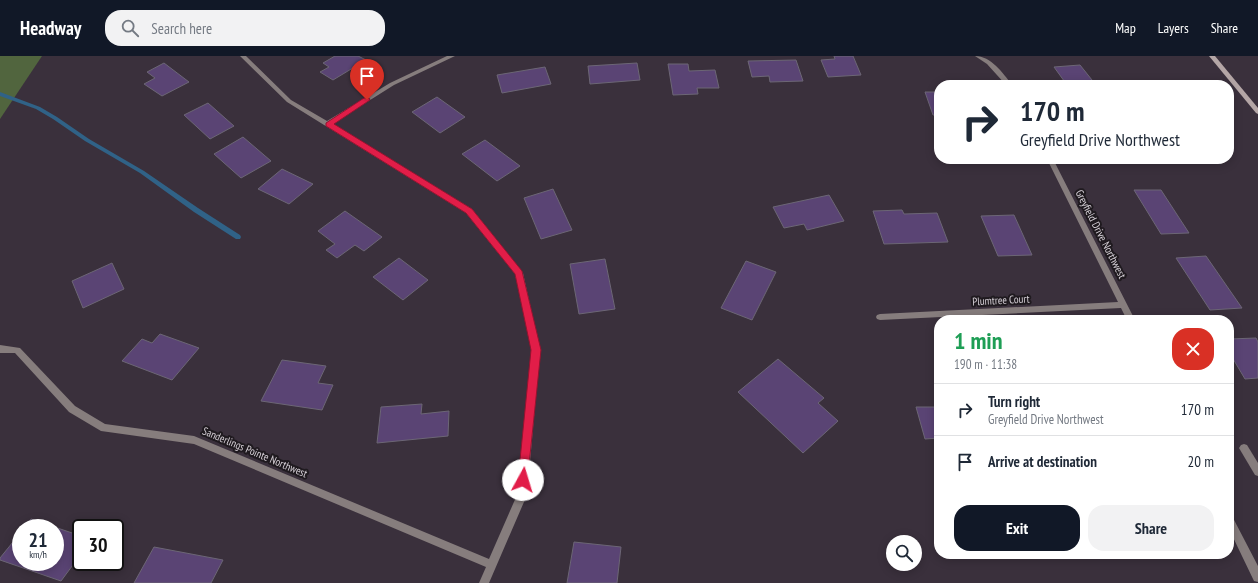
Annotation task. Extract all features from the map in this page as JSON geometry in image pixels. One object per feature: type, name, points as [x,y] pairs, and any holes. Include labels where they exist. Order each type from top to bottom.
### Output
[{"type":"street","points":[[243,56],[289,101],[469,211],[519,273],[536,350],[522,495],[484,583]]},
{"type":"street","points":[[328,124],[392,84],[452,56]]},
{"type":"street","points":[[978,56],[990,63],[1004,80]]},
{"type":"street","points":[[1212,56],[1232,80]]},
{"type":"street","points":[[1234,83],[1258,112]]},
{"type":"street","name":"Greyfield Drive Northwest","points":[[1052,164],[1128,315]]},
{"type":"street","name":"Plumtree Court","points":[[880,317],[1123,305]]},
{"type":"street","name":"Sanderlings Pointe Northwest","points":[[0,349],[17,350],[72,409],[104,428],[194,440],[492,564]]},
{"type":"street","points":[[1244,448],[1258,472]]},
{"type":"street","points":[[1234,529],[1258,578]]},
{"type":"green space","points":[[0,56],[42,56],[0,119]]},
{"type":"building","points":[[335,56],[358,56],[366,60],[333,80],[320,72],[329,67],[323,63]]},
{"type":"building","points":[[834,56],[853,56],[861,75],[828,77],[821,60],[835,59]]},
{"type":"building","points":[[796,60],[803,81],[770,82],[769,76],[752,77],[748,61]]},
{"type":"building","points":[[164,63],[189,82],[162,96],[144,84],[155,78],[147,72]]},
{"type":"building","points":[[637,63],[640,80],[590,84],[588,66]]},
{"type":"building","points":[[668,64],[688,64],[689,71],[715,70],[719,88],[697,88],[698,94],[673,95]]},
{"type":"building","points":[[1080,65],[1092,80],[1063,80],[1054,67]]},
{"type":"building","points":[[545,67],[551,84],[502,93],[497,75]]},
{"type":"building","points":[[925,92],[934,92],[933,115]]},
{"type":"building","points":[[437,97],[465,117],[440,133],[412,112]]},
{"type":"building","points":[[208,103],[234,126],[210,139],[184,115]]},
{"type":"building","points":[[243,137],[271,161],[241,178],[214,154]]},
{"type":"building","points":[[485,140],[520,166],[497,181],[462,154]]},
{"type":"building","points":[[282,169],[313,184],[289,204],[258,189]]},
{"type":"building","points":[[553,189],[572,230],[541,239],[524,198]]},
{"type":"building","points":[[1134,190],[1161,190],[1189,233],[1161,234]]},
{"type":"building","points":[[829,195],[844,221],[807,230],[804,224],[784,228],[773,207]]},
{"type":"building","points":[[902,210],[904,214],[937,213],[948,242],[884,244],[873,211]]},
{"type":"building","points":[[345,211],[382,237],[364,251],[355,245],[337,258],[326,250],[335,244],[318,231]]},
{"type":"building","points":[[1014,215],[1032,255],[998,256],[981,216]]},
{"type":"building","points":[[1206,256],[1242,308],[1210,310],[1176,258]]},
{"type":"building","points":[[399,258],[428,280],[403,300],[373,277]]},
{"type":"building","points":[[605,259],[615,309],[579,314],[570,264]]},
{"type":"building","points":[[746,261],[776,272],[752,320],[721,308]]},
{"type":"building","points":[[112,263],[124,289],[83,308],[72,281]]},
{"type":"building","points":[[160,334],[199,348],[172,380],[122,361],[142,339],[152,343]]},
{"type":"building","points":[[1256,338],[1258,342],[1258,378],[1245,379],[1234,360],[1234,339]]},
{"type":"building","points":[[778,359],[824,398],[818,403],[838,421],[803,453],[738,392]]},
{"type":"building","points":[[282,360],[326,366],[318,383],[333,385],[322,410],[261,401]]},
{"type":"building","points":[[422,404],[421,414],[449,411],[448,436],[377,443],[381,407]]},
{"type":"building","points":[[916,407],[934,407],[934,438],[925,439]]},
{"type":"building","points":[[64,530],[72,533],[72,566],[61,581],[32,571],[64,571]]},
{"type":"building","points":[[574,542],[621,547],[617,583],[567,583]]},
{"type":"building","points":[[12,543],[12,564],[0,560]]},
{"type":"building","points":[[154,547],[223,560],[211,583],[134,583]]},
{"type":"waterway","points":[[0,94],[38,108],[55,118],[87,140],[142,172],[238,237]]},
{"type":"route","points":[[367,100],[328,124],[469,211],[519,273],[536,350],[523,480]]}]
